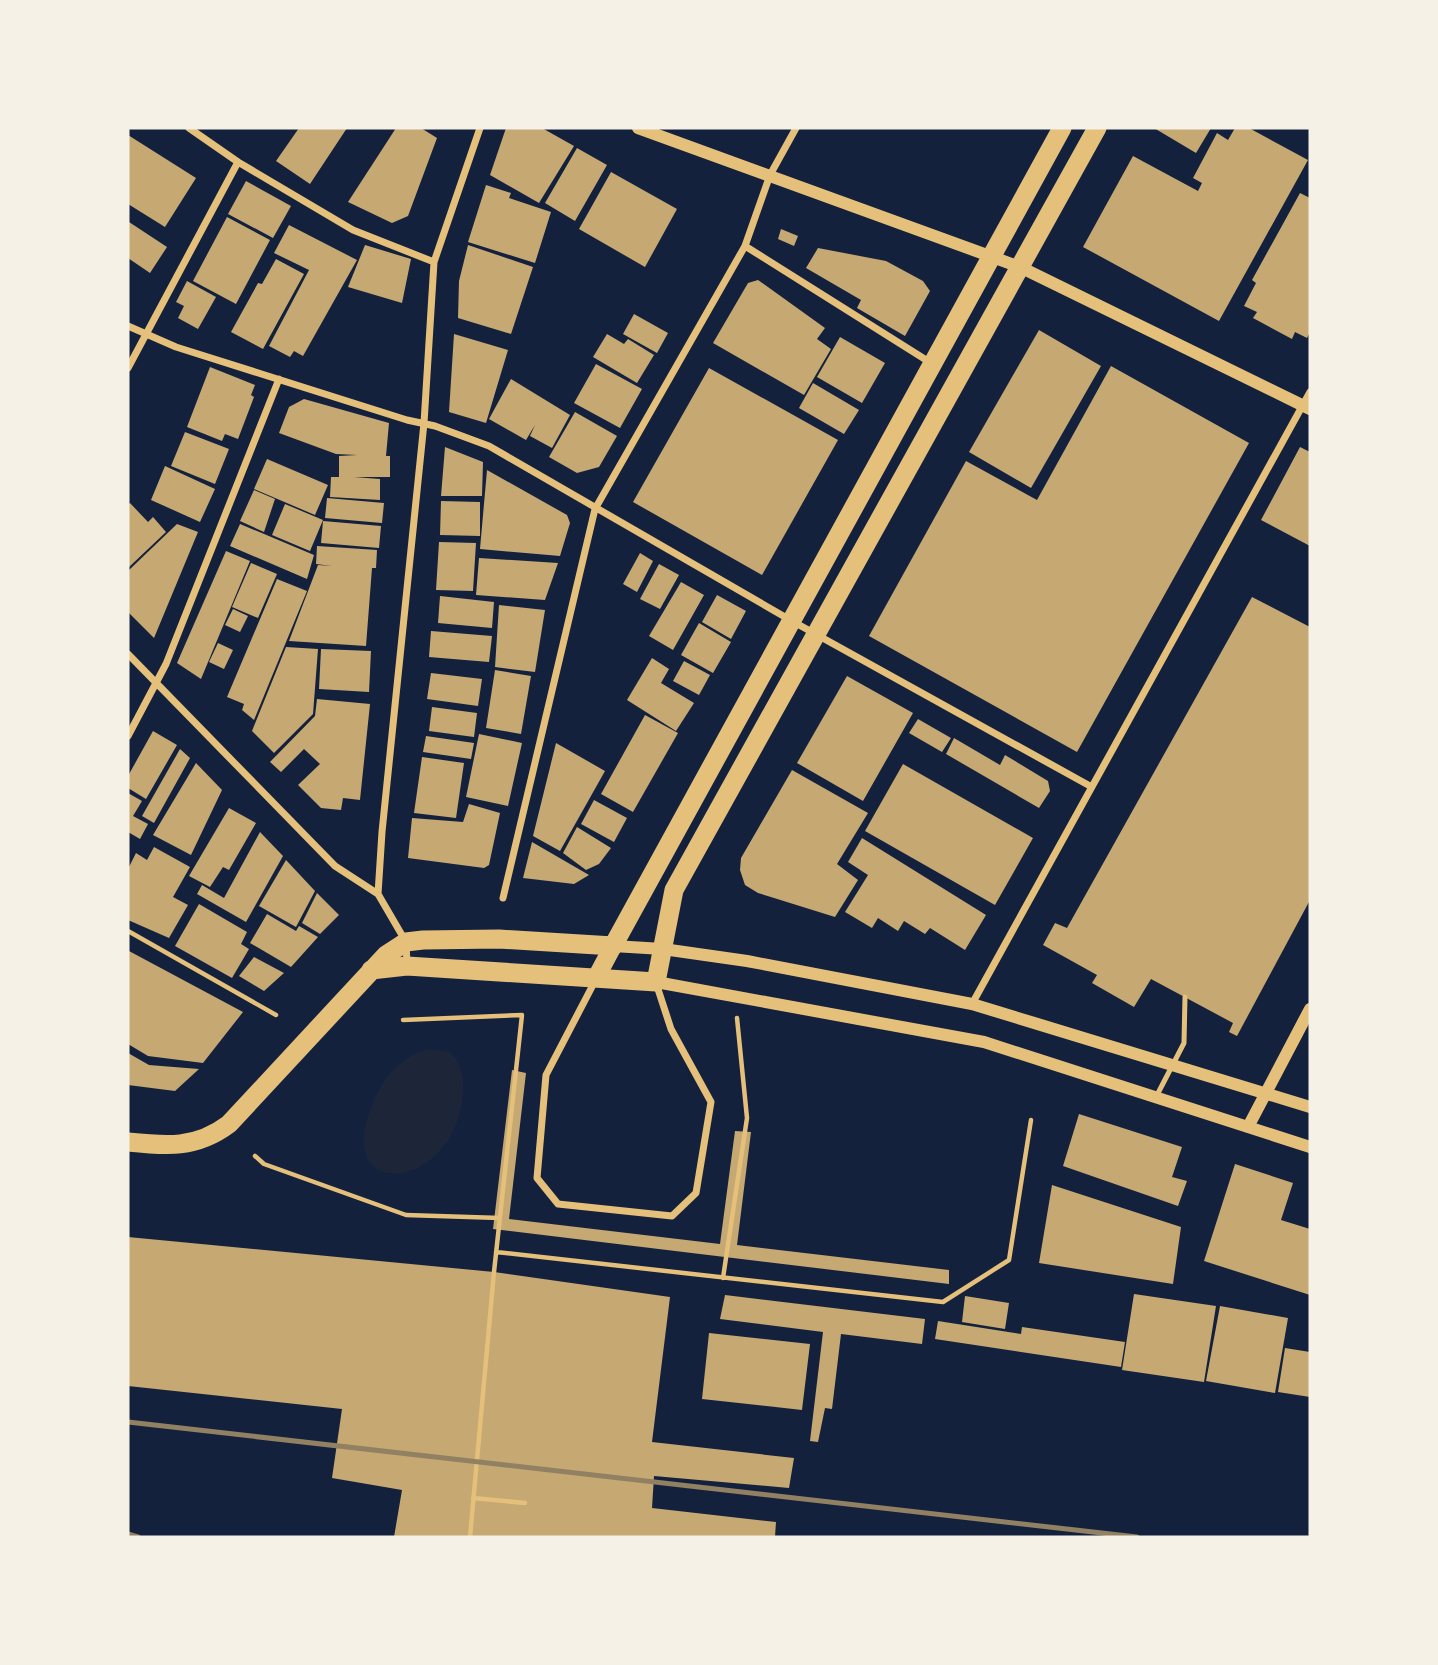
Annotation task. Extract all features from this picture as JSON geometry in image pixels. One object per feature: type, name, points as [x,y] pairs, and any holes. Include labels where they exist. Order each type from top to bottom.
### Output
[{"type":"highway","points":[[128,1142],[169,1147],[212,1137],[229,1125],[371,970],[386,955],[406,942],[499,939],[613,946],[1062,128]]},
{"type":"highway","points":[[371,970],[407,966],[656,982],[674,890],[1097,128]]},
{"type":"main road","points":[[596,978],[613,946]]},
{"type":"street","points":[[189,128],[239,162],[354,230],[434,262]]},
{"type":"street","points":[[378,894],[424,424],[434,262],[480,128]]},
{"type":"street","points":[[638,128],[1020,267],[1307,407]]},
{"type":"street","points":[[503,898],[595,509],[745,246],[770,176],[796,128]]},
{"type":"street","points":[[128,368],[239,162]]},
{"type":"street","points":[[745,246],[933,363]]},
{"type":"street","points":[[128,326],[176,347],[489,446],[816,635],[1090,786]]},
{"type":"street","points":[[128,736],[166,664],[279,379]]},
{"type":"street","points":[[972,1004],[1090,786],[1307,407],[1310,392]]},
{"type":"street","points":[[128,654],[335,866],[378,894],[406,942],[407,966]]},
{"type":"street","points":[[613,946],[663,949],[747,961],[972,1004],[1310,1107]]},
{"type":"street","points":[[596,978],[546,1075],[537,1178],[558,1205],[672,1216],[696,1193],[711,1102],[671,1029],[656,982],[984,1042],[1310,1147]]},
{"type":"street","points":[[1248,1127],[1310,1009]]},
{"type":"lane","points":[[1156,1097],[1184,1043],[1185,997]]},
{"type":"path","points":[[128,931],[276,1014]]},
{"type":"path","points":[[403,1020],[522,1015],[496,1252],[470,1537]]},
{"type":"path","points":[[723,1278],[747,1118],[737,1016]]},
{"type":"path","points":[[496,1252],[943,1301],[1009,1260],[1031,1120]]},
{"type":"path","points":[[255,1156],[264,1164],[406,1214],[500,1218]]},
{"type":"path","points":[[473,1498],[525,1503]]},
{"type":"shaded area","points":[[428,1049],[450,1052],[461,1069],[462,1101],[453,1131],[437,1154],[418,1168],[398,1174],[380,1171],[368,1159],[364,1138],[371,1108],[392,1071],[408,1058]]},
{"type":"building","points":[[299,128],[347,128],[310,184],[276,161]]},
{"type":"building","points":[[396,128],[421,128],[437,138],[408,216],[392,223],[348,202]]},
{"type":"building","points":[[506,128],[542,128],[574,146],[539,203],[490,175]]},
{"type":"building","points":[[1154,128],[1211,128],[1196,153]]},
{"type":"building","points":[[1235,128],[1249,128],[1308,160],[1219,321],[1083,247],[1133,156],[1198,191],[1202,183],[1193,178],[1217,133],[1228,140]]},
{"type":"building","points":[[128,135],[196,178],[165,227],[128,204]]},
{"type":"building","points":[[577,148],[607,165],[575,221],[545,203]]},
{"type":"building","points":[[611,172],[677,209],[645,267],[579,229]]},
{"type":"building","points":[[246,181],[291,206],[273,238],[228,214]]},
{"type":"building","points":[[486,185],[511,193],[509,198],[551,212],[535,263],[468,242]]},
{"type":"building","points":[[1300,193],[1310,198],[1310,332],[1307,338],[1295,332],[1292,339],[1253,318],[1257,312],[1244,306],[1256,283],[1252,280]]},
{"type":"building","points":[[227,217],[270,240],[236,304],[193,281]]},
{"type":"building","points":[[129,222],[167,247],[150,273],[128,258]]},
{"type":"building","points":[[289,225],[357,260],[303,356],[294,351],[290,357],[269,346],[309,270],[274,253]]},
{"type":"building","points":[[781,229],[798,236],[794,246],[778,239]]},
{"type":"building","points":[[365,245],[411,259],[402,303],[348,287]]},
{"type":"building","points":[[468,245],[533,267],[511,334],[458,318],[459,281]]},
{"type":"building","points":[[818,248],[886,261],[923,281],[930,291],[905,336],[857,308],[861,300],[806,268]]},
{"type":"building","points":[[276,259],[304,274],[263,349],[231,332],[258,283],[262,284]]},
{"type":"building","points":[[758,280],[825,328],[817,339],[831,349],[804,395],[713,343],[748,283]]},
{"type":"building","points":[[187,281],[216,297],[198,329],[178,318],[184,306],[176,302]]},
{"type":"building","points":[[634,314],[668,333],[657,353],[623,334]]},
{"type":"building","points":[[1039,330],[1101,366],[1031,488],[969,452]]},
{"type":"building","points":[[454,334],[508,350],[486,423],[449,412]]},
{"type":"building","points":[[607,334],[624,344],[628,339],[654,355],[637,383],[593,357]]},
{"type":"building","points":[[840,337],[885,363],[862,403],[817,377]]},
{"type":"building","points":[[596,364],[642,389],[620,428],[574,403]]},
{"type":"building","points":[[1111,366],[1249,443],[1077,752],[869,636],[966,461],[1037,500]]},
{"type":"building","points":[[210,367],[255,385],[251,395],[254,397],[238,439],[225,434],[222,441],[187,427]]},
{"type":"building","points":[[709,368],[838,440],[762,575],[633,502]]},
{"type":"building","points":[[511,379],[570,415],[552,448],[530,436],[535,425],[526,440],[489,419]]},
{"type":"building","points":[[813,383],[859,410],[844,434],[799,408]]},
{"type":"building","points":[[304,399],[389,423],[386,456],[390,456],[390,477],[354,477],[380,479],[380,500],[330,497],[331,477],[339,477],[339,456],[357,455],[336,454],[279,433],[289,407]]},
{"type":"building","points":[[575,412],[617,436],[599,467],[577,473],[549,457]]},
{"type":"building","points":[[185,432],[229,449],[215,484],[171,466]]},
{"type":"building","points":[[445,447],[483,462],[482,496],[441,496]]},
{"type":"building","points":[[1300,447],[1310,452],[1310,546],[1261,520]]},
{"type":"building","points":[[267,459],[328,485],[315,515],[254,489]]},
{"type":"building","points":[[165,466],[215,489],[200,522],[151,500]]},
{"type":"building","points":[[487,470],[567,515],[570,523],[560,556],[480,549]]},
{"type":"building","points":[[254,490],[275,499],[264,532],[240,521]]},
{"type":"building","points":[[327,498],[384,503],[382,523],[325,518]]},
{"type":"building","points":[[441,501],[480,502],[480,536],[440,535]]},
{"type":"building","points":[[130,503],[148,522],[153,517],[166,532],[128,568],[128,505]]},
{"type":"building","points":[[285,504],[323,520],[310,551],[272,535]]},
{"type":"building","points":[[323,521],[381,526],[379,548],[321,543]]},
{"type":"building","points":[[177,524],[198,532],[154,638],[128,612],[128,571]]},
{"type":"building","points":[[240,524],[314,555],[307,579],[230,546]]},
{"type":"building","points":[[439,542],[476,543],[473,591],[436,590]]},
{"type":"building","points":[[317,546],[377,550],[376,568],[372,568],[366,646],[289,641],[318,565],[332,566],[316,564]]},
{"type":"building","points":[[226,551],[250,561],[201,679],[177,663]]},
{"type":"building","points":[[640,553],[653,561],[637,592],[623,584]]},
{"type":"building","points":[[479,558],[558,563],[545,600],[476,595]]},
{"type":"building","points":[[251,563],[277,574],[258,618],[232,607]]},
{"type":"building","points":[[659,564],[679,575],[660,609],[640,599]]},
{"type":"building","points":[[277,579],[307,591],[254,720],[242,710],[244,704],[227,697]]},
{"type":"building","points":[[681,582],[704,595],[673,650],[649,636]]},
{"type":"building","points":[[717,595],[746,611],[731,639],[702,622]]},
{"type":"building","points":[[440,596],[494,602],[492,628],[438,623]]},
{"type":"building","points":[[1252,597],[1310,627],[1310,900],[1237,1036],[1229,1032],[1233,1023],[1151,979],[1134,1007],[1092,983],[1097,975],[1043,945],[1055,923],[1067,928]]},
{"type":"building","points":[[499,605],[545,610],[535,672],[495,667]]},
{"type":"building","points":[[233,609],[248,616],[240,632],[225,625]]},
{"type":"building","points":[[699,623],[731,642],[713,673],[681,655]]},
{"type":"building","points":[[431,631],[492,636],[489,662],[429,657]]},
{"type":"building","points":[[218,643],[233,650],[224,669],[209,662]]},
{"type":"building","points":[[286,647],[318,649],[313,714],[274,753],[252,731]]},
{"type":"building","points":[[321,649],[371,651],[369,692],[319,689]]},
{"type":"building","points":[[652,658],[669,669],[661,683],[694,703],[676,731],[627,700]]},
{"type":"building","points":[[684,661],[710,675],[699,695],[673,681]]},
{"type":"building","points":[[495,670],[531,676],[521,734],[486,728]]},
{"type":"building","points":[[431,673],[482,679],[478,706],[427,699]]},
{"type":"building","points":[[847,676],[913,713],[863,801],[797,763]]},
{"type":"building","points":[[317,699],[370,704],[360,800],[343,798],[341,810],[321,808],[298,785],[320,764],[304,749],[281,772],[270,762],[315,716]]},
{"type":"building","points":[[432,707],[477,713],[474,737],[429,731]]},
{"type":"building","points":[[645,715],[678,733],[633,812],[601,794]]},
{"type":"building","points":[[918,719],[951,738],[942,752],[909,733]]},
{"type":"building","points":[[153,731],[177,745],[146,799],[128,788],[128,776]]},
{"type":"building","points":[[479,734],[522,743],[508,806],[466,797]]},
{"type":"building","points":[[426,736],[474,743],[471,759],[423,752]]},
{"type":"building","points":[[954,738],[1000,765],[1005,755],[1048,781],[1050,791],[1039,808],[946,754]]},
{"type":"building","points":[[556,743],[605,771],[560,851],[533,836]]},
{"type":"building","points":[[180,749],[190,758],[154,823],[142,816]]},
{"type":"building","points":[[422,757],[464,763],[456,818],[414,813]]},
{"type":"building","points":[[196,763],[222,790],[191,855],[153,835]]},
{"type":"building","points":[[903,764],[1033,838],[995,905],[865,831]]},
{"type":"building","points":[[792,770],[868,813],[837,864],[858,880],[835,917],[758,893],[745,885],[740,870],[741,858]]},
{"type":"building","points":[[128,793],[142,801],[133,816],[148,824],[140,839],[128,832]]},
{"type":"building","points":[[594,800],[627,818],[614,842],[581,824]]},
{"type":"building","points":[[469,804],[500,813],[489,865],[484,868],[408,858],[412,818],[463,822]]},
{"type":"building","points":[[229,808],[256,823],[229,870],[223,867],[210,887],[189,876]]},
{"type":"building","points":[[577,827],[611,848],[599,864],[586,870],[563,853]]},
{"type":"building","points":[[260,832],[283,856],[246,922],[197,894],[202,885],[224,898]]},
{"type":"building","points":[[862,838],[986,915],[965,950],[930,928],[925,934],[904,921],[898,931],[878,918],[872,928],[845,912],[868,875],[848,862]]},
{"type":"building","points":[[532,842],[589,875],[574,884],[523,878]]},
{"type":"building","points":[[154,847],[190,867],[173,897],[188,905],[169,938],[128,920],[128,869],[136,853],[147,860]]},
{"type":"building","points":[[286,860],[315,891],[296,927],[259,906]]},
{"type":"building","points":[[317,893],[339,915],[320,934],[302,923]]},
{"type":"building","points":[[199,904],[247,932],[241,944],[249,949],[232,978],[175,946]]},
{"type":"building","points":[[267,914],[296,931],[299,926],[318,937],[291,967],[250,943]]},
{"type":"building","points":[[129,951],[243,1012],[203,1063],[148,1056],[128,1044]]},
{"type":"building","points":[[254,957],[284,973],[264,991],[239,976]]},
{"type":"building","points":[[128,1053],[149,1065],[199,1069],[175,1091],[128,1085]]},
{"type":"building","points":[[512,1070],[526,1073],[509,1219],[720,1244],[735,1131],[751,1132],[737,1245],[949,1270],[949,1284],[493,1229]]},
{"type":"building","points":[[1079,1114],[1182,1147],[1172,1177],[1187,1181],[1178,1206],[1063,1166]]},
{"type":"building","points":[[1235,1164],[1293,1183],[1281,1220],[1310,1229],[1310,1295],[1204,1261]]},
{"type":"building","points":[[1052,1185],[1181,1227],[1173,1284],[1039,1263]]},
{"type":"building","points":[[128,1237],[494,1272],[670,1297],[652,1442],[794,1458],[789,1488],[654,1476],[652,1508],[776,1522],[775,1537],[394,1537],[402,1490],[332,1478],[342,1409],[128,1386]]},
{"type":"building","points":[[1134,1294],[1216,1306],[1204,1382],[1122,1370]]},
{"type":"building","points":[[725,1295],[925,1319],[922,1344],[841,1334],[832,1409],[825,1408],[818,1442],[810,1441],[823,1332],[720,1319]]},
{"type":"building","points":[[965,1296],[1009,1303],[1005,1329],[962,1322]]},
{"type":"building","points":[[1220,1306],[1288,1318],[1275,1393],[1206,1381]]},
{"type":"building","points":[[938,1321],[1021,1334],[1022,1327],[1125,1342],[1121,1367],[935,1339]]},
{"type":"building","points":[[709,1333],[810,1344],[802,1410],[702,1399]]},
{"type":"building","points":[[1285,1348],[1310,1352],[1310,1397],[1278,1392]]},
{"type":"railway","points":[[128,1422],[1137,1537]]},
{"type":"railway","points":[[128,1534],[138,1537]]}]
